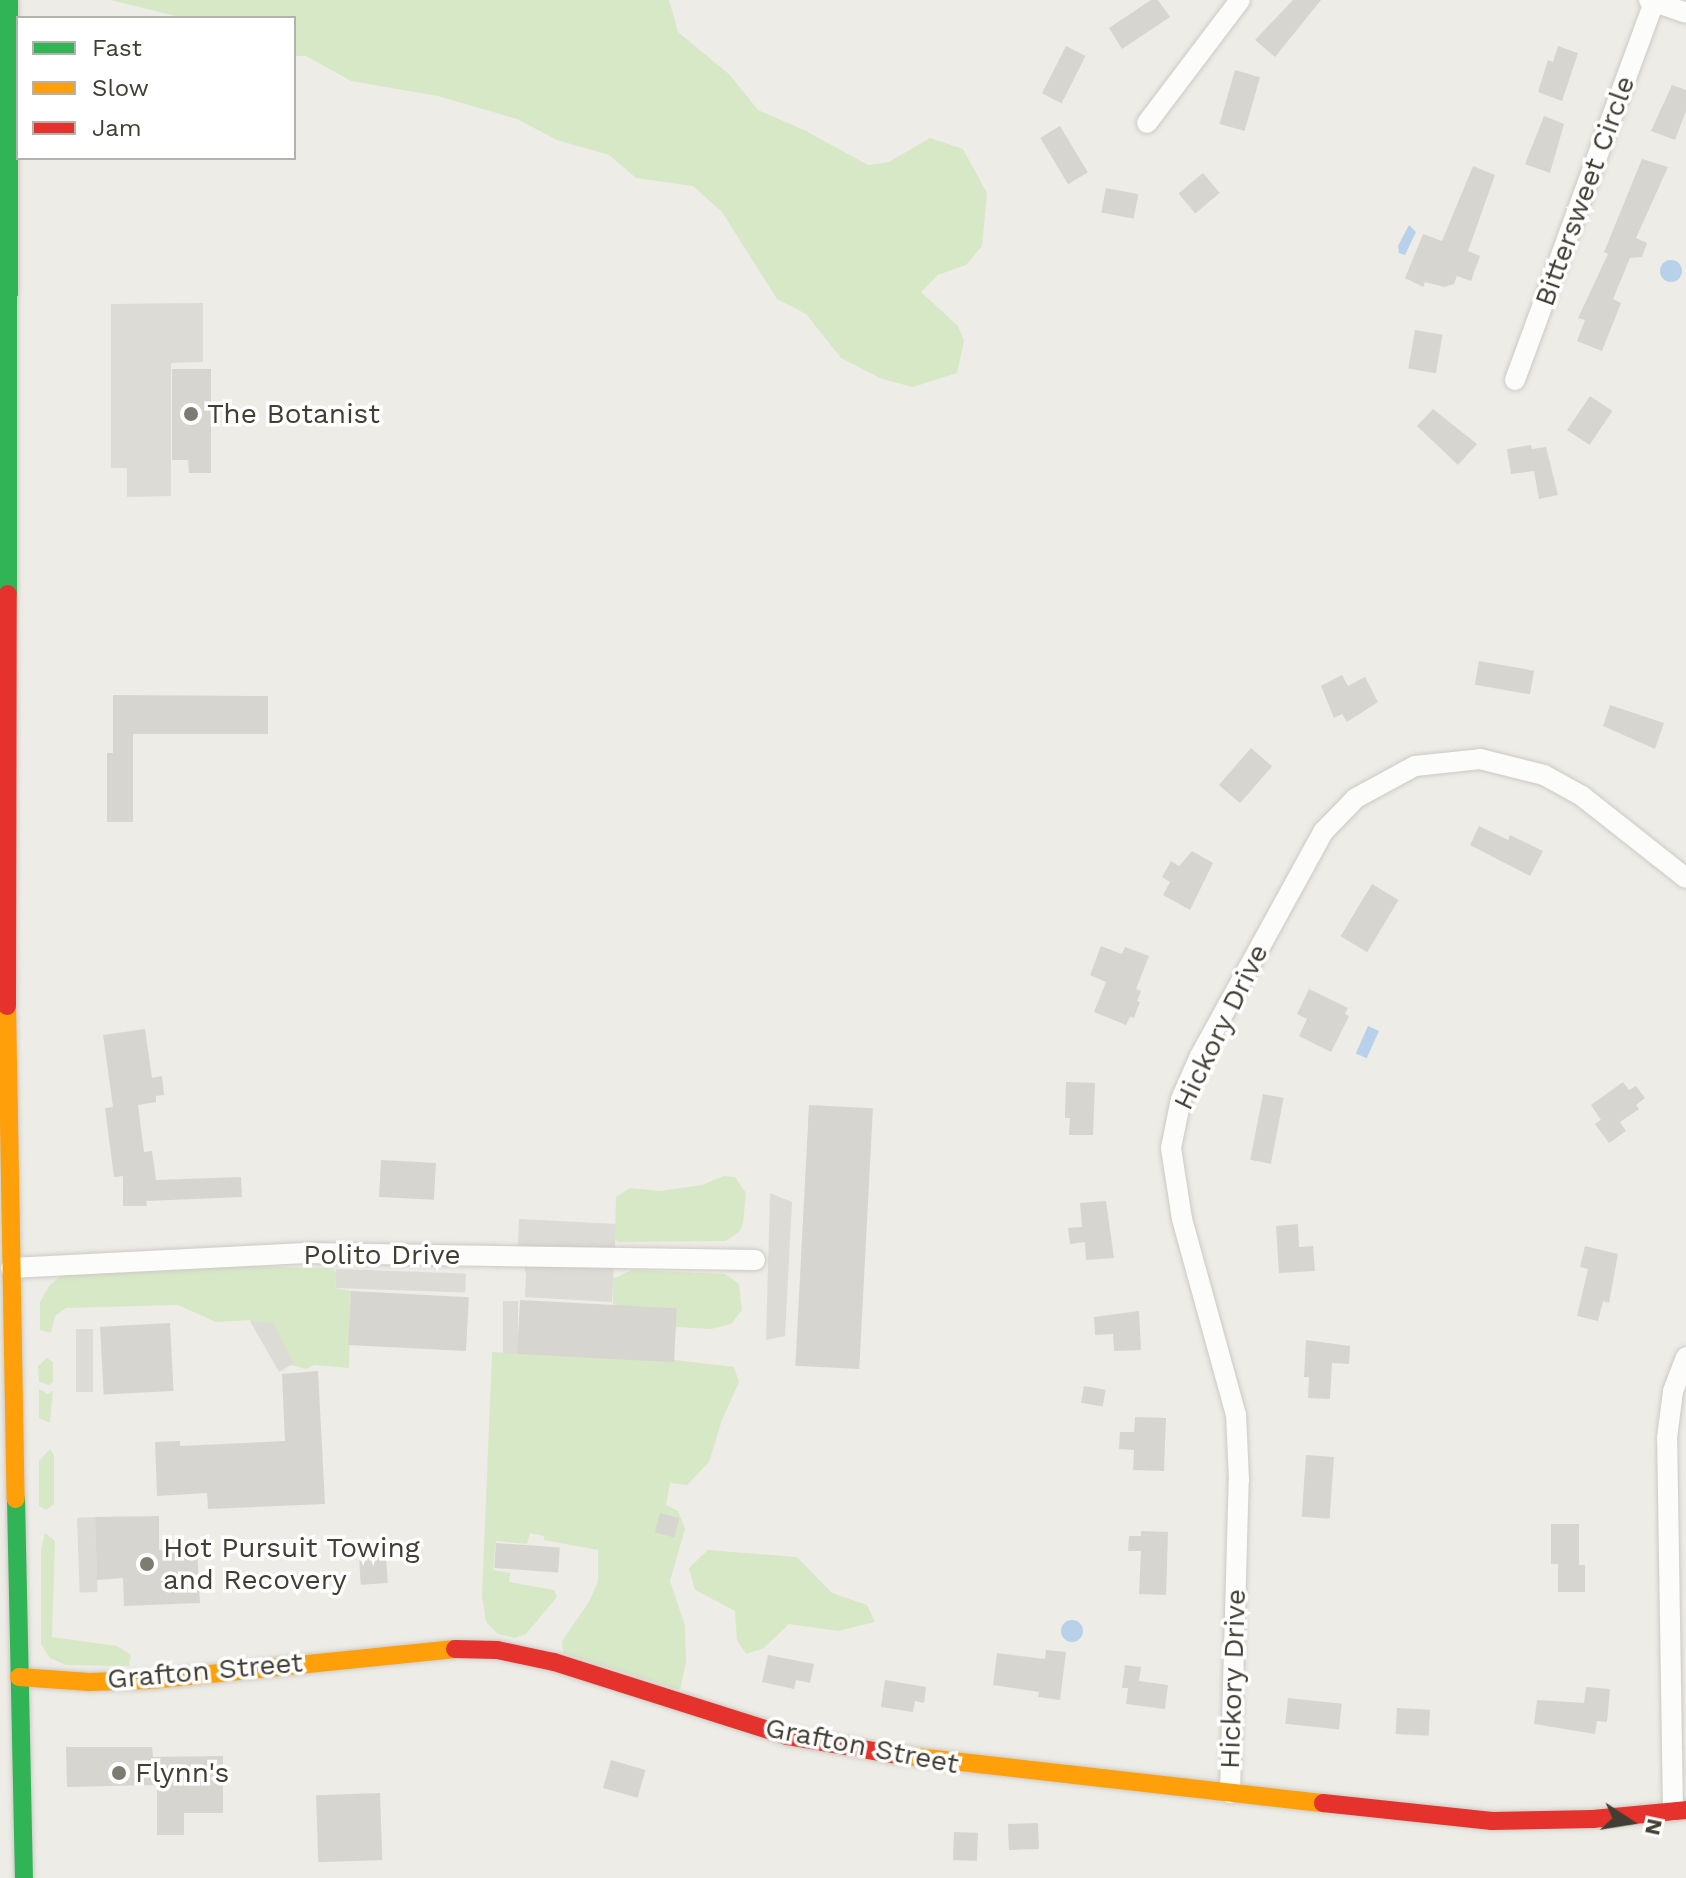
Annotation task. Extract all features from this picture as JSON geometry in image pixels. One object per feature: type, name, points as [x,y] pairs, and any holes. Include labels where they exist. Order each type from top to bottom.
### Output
[{"type":"main road","points":[[9,0],[6,894],[11,1268],[10,1676],[24,1878]]},
{"type":"main road","name":"Grafton Street","points":[[10,1676],[89,1682],[151,1680],[439,1648],[497,1650],[554,1662],[820,1744],[965,1766],[1492,1821],[1593,1819],[1680,1811]]},
{"type":"street","points":[[1147,123],[1240,0]]},
{"type":"street","points":[[1652,1],[1686,13]]},
{"type":"street","name":"Bittersweet Circle","points":[[1515,380],[1652,1]]},
{"type":"street","name":"Hickory Drive","points":[[1230,1793],[1239,1480],[1236,1415],[1182,1219],[1171,1148],[1181,1099],[1200,1056],[1323,832],[1356,798],[1375,784],[1415,766],[1480,759],[1544,775],[1582,796],[1686,878]]},
{"type":"street","name":"Polito Drive","points":[[11,1268],[306,1253],[755,1260]]},
{"type":"street","points":[[1680,1811],[1667,1438],[1673,1391],[1686,1357]]},
{"type":"green space","points":[[110,0],[669,0],[678,32],[730,75],[758,110],[806,131],[868,165],[889,162],[930,138],[963,149],[987,193],[982,246],[966,265],[938,275],[921,292],[958,326],[964,341],[957,373],[913,387],[882,379],[841,358],[806,314],[777,299],[722,212],[693,186],[636,178],[609,155],[557,140],[517,119],[438,96],[351,81],[306,56],[296,56],[296,16],[176,16]]},
{"type":"green space","points":[[724,1176],[735,1177],[746,1193],[740,1231],[726,1241],[618,1242],[615,1239],[616,1197],[630,1188],[660,1191],[702,1185]]},
{"type":"green space","points":[[222,1266],[332,1268],[336,1272],[335,1288],[351,1291],[349,1368],[314,1365],[307,1369],[290,1365],[294,1363],[250,1320],[216,1322],[178,1305],[66,1308],[55,1316],[51,1333],[40,1330],[40,1302],[49,1286],[62,1275]]},
{"type":"green space","points":[[632,1270],[725,1274],[739,1284],[742,1310],[731,1324],[711,1329],[676,1327],[613,1304],[613,1279]]},
{"type":"green space","points":[[492,1352],[675,1360],[734,1367],[739,1382],[722,1420],[709,1462],[687,1485],[670,1483],[666,1505],[678,1511],[685,1529],[670,1581],[685,1626],[686,1662],[680,1690],[563,1653],[562,1641],[589,1602],[598,1581],[598,1550],[544,1540],[544,1536],[530,1533],[527,1544],[496,1541],[493,1570],[510,1573],[509,1582],[554,1590],[557,1597],[526,1634],[515,1638],[498,1634],[486,1622],[482,1596]]},
{"type":"green space","points":[[47,1358],[53,1362],[53,1382],[49,1385],[39,1382],[38,1366]]},
{"type":"green space","points":[[39,1389],[48,1394],[53,1391],[50,1423],[39,1418]]},
{"type":"green space","points":[[50,1449],[54,1455],[54,1504],[46,1510],[39,1506],[39,1461]]},
{"type":"green space","points":[[45,1533],[55,1541],[52,1637],[117,1646],[131,1655],[129,1666],[66,1665],[50,1658],[41,1644],[41,1549]]},
{"type":"green space","points":[[708,1550],[797,1557],[832,1593],[867,1605],[875,1622],[838,1631],[789,1624],[764,1648],[746,1654],[737,1640],[735,1611],[695,1590],[689,1568]]},
{"type":"shaded area","points":[[203,303],[203,362],[171,363],[171,496],[127,497],[127,468],[111,468],[111,304]]},
{"type":"shaded area","points":[[770,1193],[792,1202],[785,1336],[766,1340]]},
{"type":"shaded area","points":[[519,1219],[616,1224],[612,1302],[525,1297],[526,1274],[518,1243]]},
{"type":"shaded area","points":[[336,1269],[466,1274],[465,1293],[335,1288]]},
{"type":"shaded area","points":[[503,1301],[518,1301],[518,1354],[503,1354]]},
{"type":"shaded area","points":[[250,1321],[273,1323],[294,1363],[279,1372]]},
{"type":"shaded area","points":[[76,1329],[93,1329],[93,1392],[76,1392]]},
{"type":"shaded area","points":[[95,1517],[98,1592],[80,1593],[77,1518]]},
{"type":"water","points":[[1409,225],[1416,232],[1405,255],[1399,253],[1398,246]]},
{"type":"water","points":[[1671,260],[1679,263],[1682,271],[1679,279],[1671,282],[1663,279],[1660,271],[1663,263]]},
{"type":"water","points":[[1368,1026],[1379,1031],[1367,1058],[1356,1053]]},
{"type":"water","points":[[1072,1620],[1080,1623],[1083,1631],[1080,1639],[1072,1642],[1064,1639],[1061,1631],[1064,1623]]},
{"type":"building","points":[[1151,0],[1158,0],[1170,17],[1122,49],[1109,28]]},
{"type":"building","points":[[1293,0],[1321,0],[1275,57],[1255,40]]},
{"type":"building","points":[[1066,46],[1086,56],[1062,103],[1042,93]]},
{"type":"building","points":[[1558,46],[1578,53],[1562,101],[1538,92],[1548,60],[1553,62]]},
{"type":"building","points":[[1235,70],[1260,77],[1245,131],[1220,124]]},
{"type":"building","points":[[1672,85],[1686,90],[1686,111],[1675,140],[1651,131]]},
{"type":"building","points":[[1544,116],[1564,124],[1550,173],[1525,164]]},
{"type":"building","points":[[1060,126],[1088,172],[1068,184],[1040,138]]},
{"type":"building","points":[[1642,159],[1668,167],[1636,238],[1647,243],[1642,257],[1630,258],[1613,299],[1621,303],[1602,351],[1577,341],[1585,320],[1578,318],[1608,254],[1604,252]]},
{"type":"building","points":[[1473,166],[1495,175],[1468,251],[1480,256],[1471,281],[1457,276],[1454,284],[1444,287],[1425,282],[1423,287],[1405,278],[1423,234],[1442,241]]},
{"type":"building","points":[[1203,173],[1220,193],[1195,213],[1178,194]]},
{"type":"building","points":[[1106,188],[1138,194],[1134,219],[1101,213]]},
{"type":"building","points":[[1415,330],[1443,335],[1436,373],[1408,368]]},
{"type":"building","name":"The Botanist","points":[[172,369],[211,369],[211,473],[189,473],[188,460],[172,460]]},
{"type":"building","points":[[1590,396],[1612,411],[1589,445],[1567,430]]},
{"type":"building","points":[[1433,409],[1477,444],[1458,465],[1417,426]]},
{"type":"building","points":[[1531,445],[1532,449],[1546,447],[1558,495],[1539,499],[1534,471],[1511,474],[1507,449]]},
{"type":"building","points":[[1479,661],[1534,671],[1530,694],[1475,685]]},
{"type":"building","points":[[1342,675],[1348,686],[1365,677],[1378,702],[1347,722],[1342,714],[1334,718],[1321,686]]},
{"type":"building","points":[[113,695],[268,696],[268,734],[133,734],[133,822],[107,822],[107,753],[113,753]]},
{"type":"building","points":[[1610,705],[1664,723],[1655,749],[1603,726]]},
{"type":"building","points":[[1251,748],[1272,766],[1240,803],[1219,785]]},
{"type":"building","points":[[1479,826],[1508,840],[1510,835],[1543,851],[1530,876],[1470,845]]},
{"type":"building","points":[[1192,851],[1213,863],[1190,910],[1163,895],[1170,882],[1162,877],[1171,861],[1179,866]]},
{"type":"building","points":[[1372,884],[1399,900],[1367,952],[1341,936]]},
{"type":"building","points":[[1101,946],[1122,954],[1125,947],[1149,956],[1136,989],[1141,991],[1137,1001],[1140,1002],[1134,1018],[1130,1017],[1126,1025],[1094,1012],[1106,982],[1090,975]]},
{"type":"building","points":[[1309,989],[1348,1008],[1345,1014],[1349,1016],[1331,1052],[1299,1036],[1307,1019],[1297,1014]]},
{"type":"building","points":[[145,1029],[152,1078],[162,1076],[164,1095],[156,1096],[156,1102],[138,1105],[144,1152],[152,1151],[156,1180],[241,1177],[242,1197],[146,1201],[147,1206],[123,1206],[123,1176],[114,1177],[105,1108],[113,1107],[103,1035]]},
{"type":"building","points":[[1066,1082],[1095,1083],[1093,1135],[1069,1135],[1070,1118],[1065,1118]]},
{"type":"building","points":[[1623,1082],[1629,1090],[1636,1086],[1645,1098],[1636,1105],[1639,1109],[1620,1122],[1626,1131],[1609,1143],[1595,1124],[1601,1120],[1591,1105]]},
{"type":"building","points":[[1263,1094],[1284,1098],[1271,1164],[1250,1160]]},
{"type":"building","points":[[809,1105],[873,1108],[859,1369],[795,1366]]},
{"type":"building","points":[[381,1160],[436,1163],[434,1200],[379,1197]]},
{"type":"building","points":[[1106,1201],[1114,1258],[1086,1260],[1085,1242],[1070,1244],[1068,1228],[1082,1227],[1080,1203]]},
{"type":"building","points":[[1298,1224],[1299,1247],[1313,1246],[1315,1271],[1279,1273],[1276,1226]]},
{"type":"building","points":[[1585,1246],[1618,1254],[1609,1303],[1603,1301],[1598,1321],[1577,1316],[1588,1269],[1580,1267]]},
{"type":"building","points":[[351,1291],[469,1297],[466,1351],[348,1345]]},
{"type":"building","points":[[520,1300],[677,1308],[674,1362],[517,1354]]},
{"type":"building","points":[[1139,1311],[1141,1350],[1114,1351],[1113,1334],[1095,1335],[1094,1317]]},
{"type":"building","points":[[170,1323],[174,1391],[104,1395],[100,1327]]},
{"type":"building","points":[[1306,1340],[1350,1346],[1349,1364],[1332,1363],[1330,1399],[1308,1398],[1309,1377],[1304,1377]]},
{"type":"building","points":[[318,1371],[325,1504],[208,1509],[207,1493],[157,1496],[155,1442],[180,1441],[180,1446],[285,1441],[282,1374]]},
{"type":"building","points":[[1084,1386],[1106,1390],[1103,1407],[1081,1403]]},
{"type":"building","points":[[1135,1417],[1166,1418],[1164,1471],[1133,1470],[1134,1450],[1119,1449],[1120,1432],[1134,1432]]},
{"type":"building","points":[[1306,1455],[1334,1457],[1330,1519],[1302,1517]]},
{"type":"building","points":[[660,1513],[679,1518],[674,1537],[655,1532]]},
{"type":"building","name":"Hot Pursuit Towing and Recovery","points":[[159,1516],[159,1550],[197,1549],[200,1603],[124,1606],[123,1578],[97,1580],[95,1517]]},
{"type":"building","points":[[1551,1524],[1579,1524],[1579,1565],[1585,1565],[1585,1592],[1558,1592],[1558,1564],[1551,1564]]},
{"type":"building","points":[[1141,1531],[1168,1532],[1166,1595],[1139,1594],[1141,1551],[1128,1551],[1129,1536],[1141,1536]]},
{"type":"building","points":[[496,1543],[560,1547],[558,1572],[494,1568]]},
{"type":"building","points":[[386,1557],[388,1583],[361,1585],[359,1559]]},
{"type":"building","points":[[1046,1650],[1066,1652],[1060,1700],[1038,1697],[1039,1692],[993,1685],[997,1653],[1045,1659]]},
{"type":"building","points":[[768,1655],[814,1664],[810,1683],[796,1680],[794,1689],[762,1682]]},
{"type":"building","points":[[1125,1665],[1141,1667],[1139,1681],[1168,1685],[1165,1709],[1126,1704],[1128,1688],[1122,1688]]},
{"type":"building","points":[[885,1680],[926,1687],[924,1703],[915,1701],[913,1712],[881,1707]]},
{"type":"building","points":[[1586,1687],[1610,1689],[1607,1722],[1597,1721],[1595,1734],[1534,1724],[1537,1700],[1584,1703]]},
{"type":"building","points":[[1288,1698],[1342,1704],[1339,1730],[1285,1724]]},
{"type":"building","points":[[1397,1708],[1430,1710],[1429,1736],[1396,1734]]},
{"type":"building","points":[[66,1747],[152,1747],[153,1757],[223,1756],[223,1813],[184,1813],[184,1835],[157,1835],[157,1785],[67,1787]]},
{"type":"building","points":[[611,1760],[646,1770],[638,1798],[603,1788]]},
{"type":"building","points":[[380,1793],[382,1860],[318,1862],[316,1795]]},
{"type":"building","points":[[1038,1823],[1039,1849],[1009,1850],[1008,1824]]},
{"type":"building","points":[[954,1832],[978,1833],[977,1861],[953,1860]]},
{"type":"traffic: fast","points":[[8,594],[9,0]]},
{"type":"traffic: fast","points":[[16,1499],[24,1878]]},
{"type":"traffic: slow","points":[[7,1006],[16,1499]]},
{"type":"traffic: slow","points":[[19,1677],[89,1682],[151,1680],[455,1649]]},
{"type":"traffic: slow","points":[[891,1754],[1323,1803]]},
{"type":"traffic: jam","points":[[7,1006],[8,594]]},
{"type":"traffic: jam","points":[[455,1649],[497,1650],[554,1662],[787,1736],[891,1754]]},
{"type":"traffic: jam","points":[[1323,1803],[1492,1821],[1593,1819],[1686,1810]]},
{"type":"place","name":"The Botanist","points":[[191,414]]},
{"type":"place","name":"Hot Pursuit Towing and Recovery","points":[[147,1564]]},
{"type":"place","name":"Flynn's","points":[[119,1773]]}]
